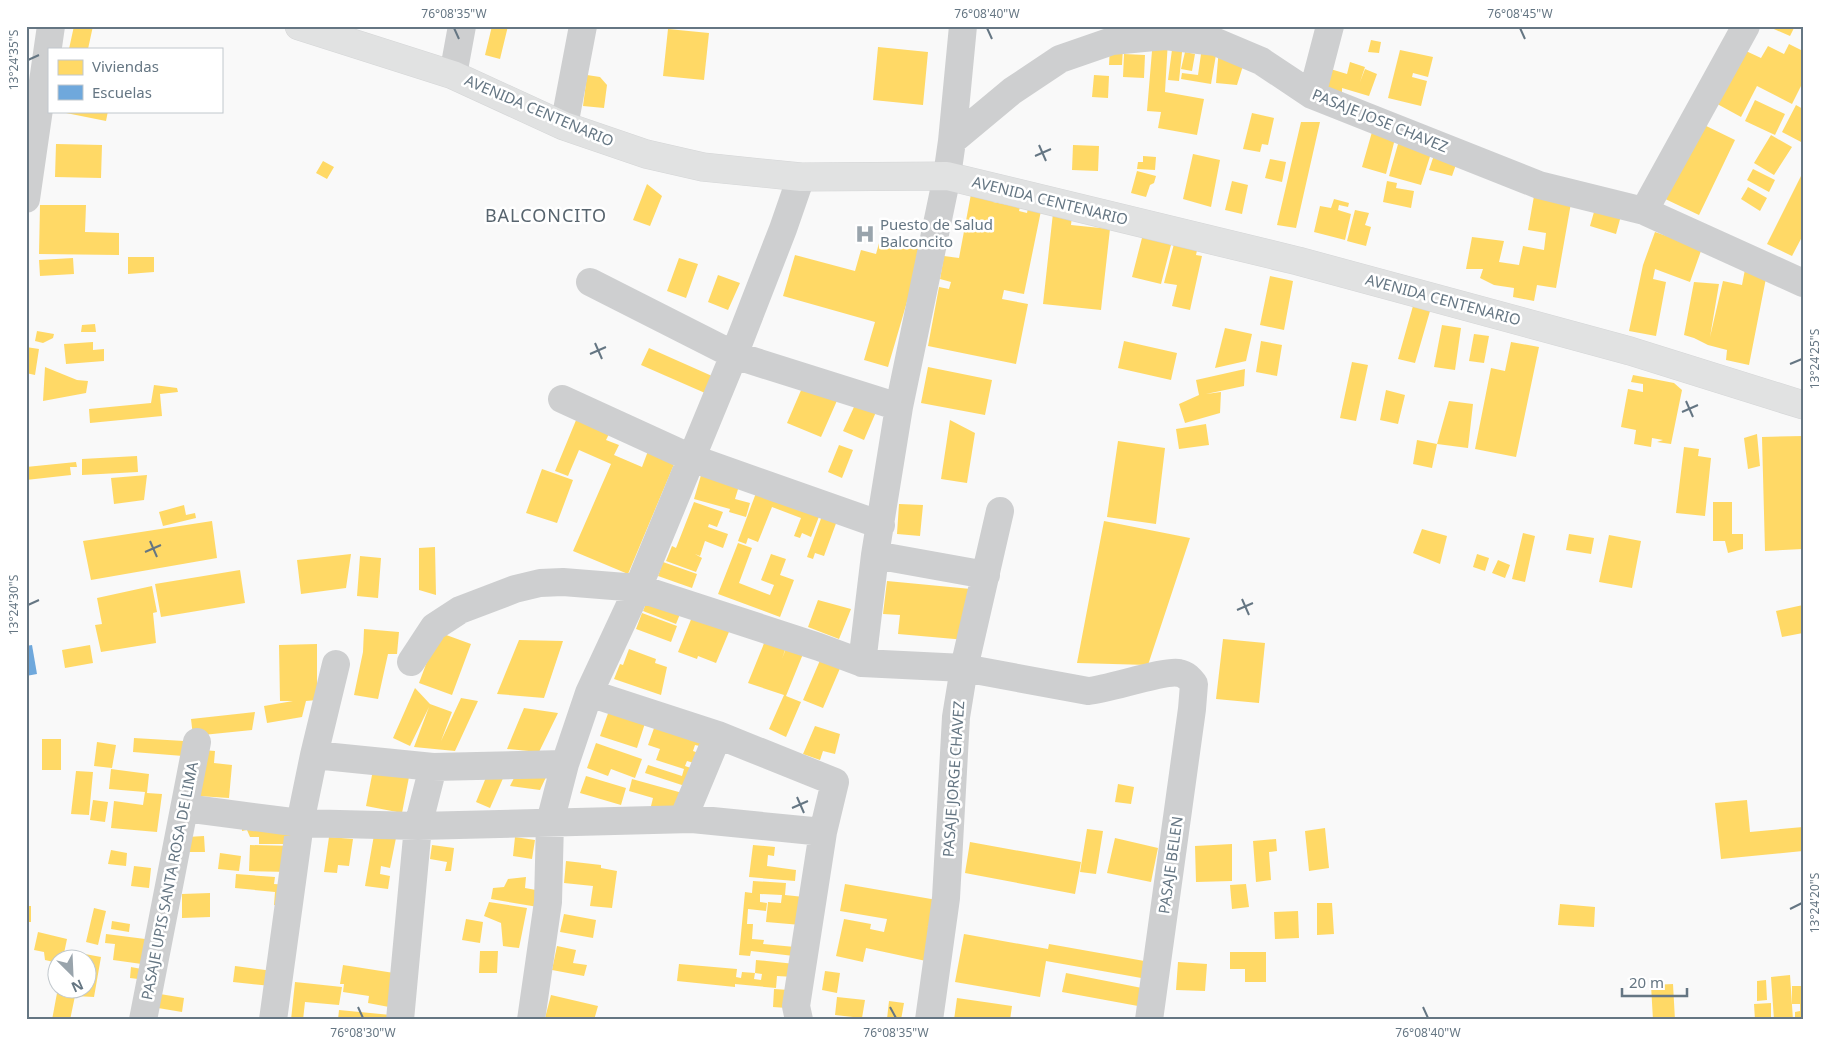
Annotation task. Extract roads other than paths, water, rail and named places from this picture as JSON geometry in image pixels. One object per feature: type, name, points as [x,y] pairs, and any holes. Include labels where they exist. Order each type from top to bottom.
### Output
[{"type":"main road","name":"AVENIDA CENTENARIO","points":[[299,26],[453,75],[564,126],[646,154],[703,167],[801,177],[947,176],[1307,264],[1630,351],[1803,405]]},
{"type":"street","points":[[26,198],[51,26]]},
{"type":"street","points":[[453,75],[462,26]]},
{"type":"street","points":[[564,126],[583,26]]},
{"type":"street","points":[[862,663],[875,555],[899,407],[947,176],[963,26]]},
{"type":"street","points":[[1312,95],[1330,26]]},
{"type":"street","points":[[1644,211],[1746,26]]},
{"type":"street","name":"PASAJE JOSE CHAVEZ","points":[[952,141],[1012,91],[1060,59],[1112,41],[1165,36],[1216,42],[1261,60],[1312,95],[1539,185],[1644,211],[1803,283]]},
{"type":"street","points":[[531,1020],[548,902],[550,822],[565,764],[589,693],[638,588],[734,355],[801,177]]},
{"type":"street","points":[[590,282],[734,355],[899,407]]},
{"type":"street","points":[[562,399],[690,458],[881,525]]},
{"type":"street","name":"PASAJE JORGE CHAVEZ","points":[[929,1020],[946,898],[956,717],[964,668],[1000,511]]},
{"type":"street","points":[[875,555],[986,575]]},
{"type":"street","points":[[411,662],[434,627],[460,610],[515,589],[540,583],[563,582],[638,588],[819,647],[862,663],[964,668]]},
{"type":"street","points":[[274,1020],[300,823],[314,754],[336,664]]},
{"type":"street","name":"PASAJE BELEN","points":[[964,668],[1088,691],[1108,689],[1178,672],[1188,676],[1194,684],[1149,1020]]},
{"type":"street","points":[[589,693],[718,735],[835,782],[823,832],[796,1006],[799,1020]]},
{"type":"street","points":[[683,819],[718,735]]},
{"type":"street","name":"PASAJE UPIS SANTA ROSA DE LIMA","points":[[142,1020],[196,742]]},
{"type":"street","points":[[314,754],[434,767],[565,764]]},
{"type":"street","points":[[400,1020],[418,826],[434,767]]},
{"type":"street","points":[[184,808],[300,823],[418,826],[683,819],[823,832]]},
{"type":"place","name":"Puesto de Salud Balconcito","points":[[865,234]]},
{"type":"district","name":"BALCONCITO","points":[[546,216]]}]
